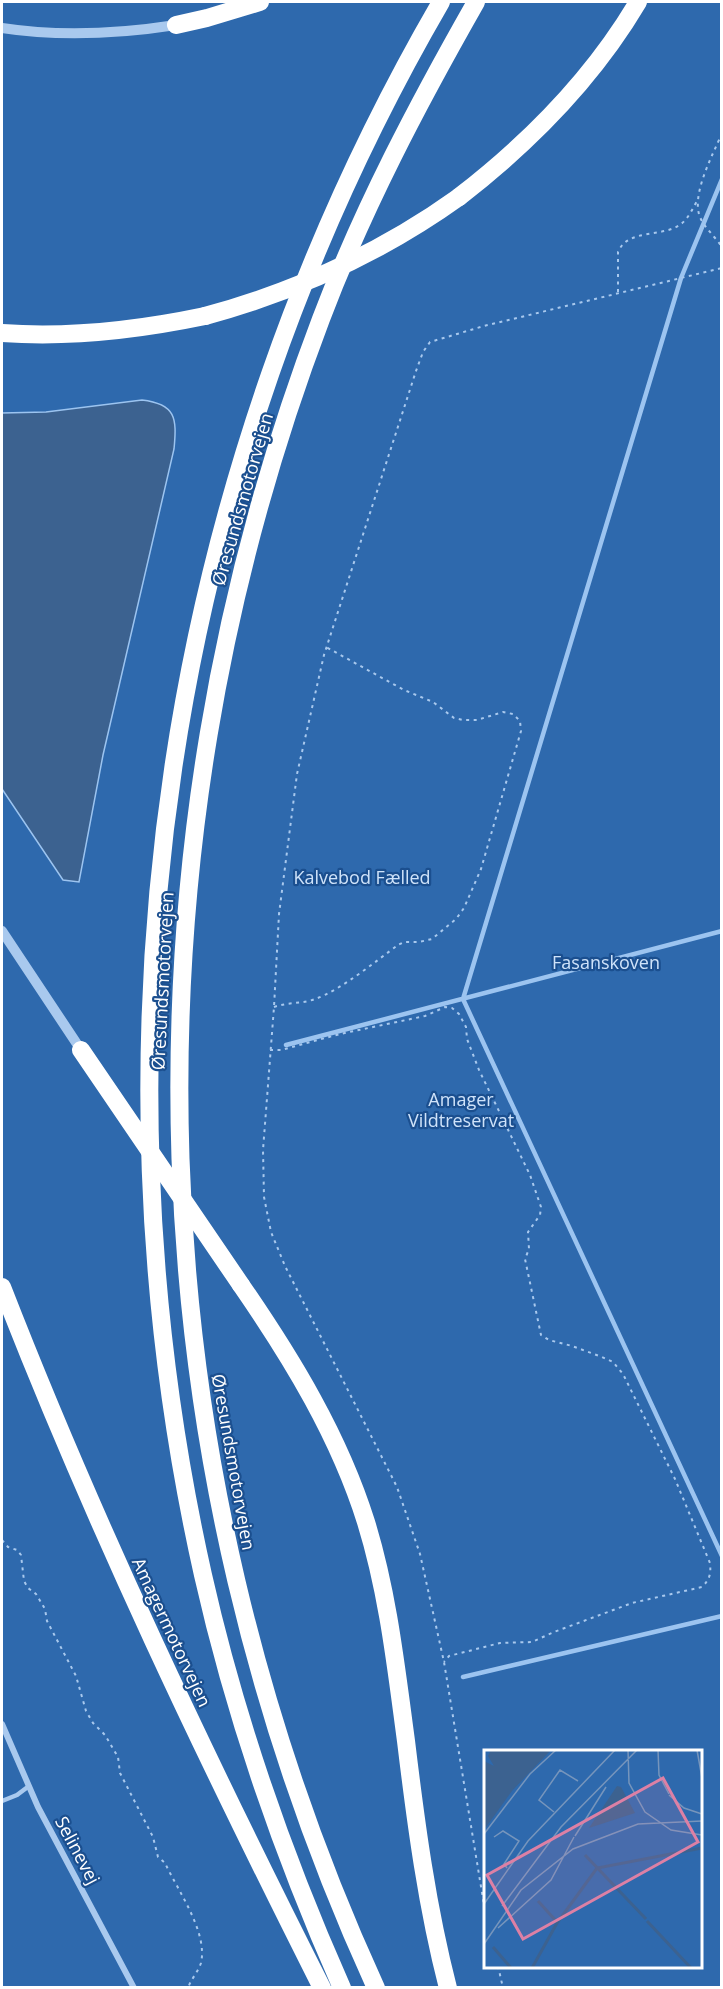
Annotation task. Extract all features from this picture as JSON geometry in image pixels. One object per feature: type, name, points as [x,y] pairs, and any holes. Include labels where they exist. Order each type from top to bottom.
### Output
[{"type":"highway","points":[[176,25],[260,2]]},
{"type":"highway","name":"Øresundsmotorvejen","points":[[342,1988],[297,1882],[255,1764],[219,1641],[190,1515],[168,1387],[155,1259],[148,1132],[150,1000],[159,872],[176,744],[200,618],[232,493],[271,370],[342,190],[441,2]]},
{"type":"highway","name":"Øresundsmotorvejen","points":[[376,1988],[334,1892],[288,1768],[250,1642],[220,1514],[198,1384],[184,1253],[178,1122],[180,990],[191,859],[209,728],[228,631],[260,503],[300,377],[348,254],[396,148],[476,2]]},
{"type":"highway","points":[[2,333],[40,335],[104,332],[205,316],[268,298],[358,260],[410,231],[459,197],[509,156],[555,111],[598,61],[638,2]]},
{"type":"highway","points":[[81,1050],[282,1347],[320,1412],[343,1461],[366,1522],[388,1617],[424,1874],[448,1988]]},
{"type":"highway","name":"Amagermotorvejen","points":[[2,1287],[93,1507],[161,1659],[322,1988]]},
{"type":"street","points":[[2,28],[79,34],[144,30],[176,25]]},
{"type":"street","points":[[2,932],[81,1050]]},
{"type":"street","name":"Selinevej","points":[[2,1724],[38,1807],[134,1988]]},
{"type":"lane","points":[[2,1801],[17,1795],[29,1786]]},
{"type":"path","points":[[722,133],[698,191],[697,201],[701,220],[722,247]]},
{"type":"path","points":[[618,293],[620,246],[655,231],[667,231],[680,225],[697,201]]},
{"type":"path","points":[[484,1905],[444,1662],[420,1554],[397,1487],[285,1266],[271,1232],[264,1197],[263,1150],[279,914],[297,774],[326,647],[416,371],[423,352],[430,342],[483,326],[722,268]]},
{"type":"path","points":[[274,1007],[283,1004],[298,1004],[318,998],[363,971],[398,945],[404,942],[432,939],[456,919],[464,908],[481,869],[521,730],[520,721],[513,714],[503,712],[477,720],[454,718],[433,702],[404,690],[326,647]]},
{"type":"path","points":[[270,1050],[281,1050],[340,1034],[425,1016],[445,1007],[452,1008],[459,1014],[466,1027],[467,1039],[479,1070],[530,1175],[541,1207],[540,1215],[528,1232],[529,1249],[525,1259],[541,1335],[549,1340],[573,1346],[613,1362],[623,1374],[675,1479],[710,1563],[711,1575],[702,1587],[632,1604],[532,1642],[500,1643],[449,1656],[444,1662]]},
{"type":"path","points":[[2,1540],[21,1555],[24,1581],[28,1588],[36,1594],[45,1609],[47,1621],[76,1676],[86,1712],[93,1724],[105,1734],[118,1756],[120,1773],[153,1838],[158,1857],[165,1863],[196,1923],[202,1950],[201,1963],[188,1988]]},
{"type":"path","points":[[498,1968],[503,1988]]},
{"type":"green space","name":"Kalvebod Fælled","points":[[2,2],[721,2],[721,1987],[2,1988]]},
{"type":"shaded area","points":[[142,400],[162,405],[172,414],[175,429],[174,449],[103,755],[79,882],[63,880],[2,789],[2,413],[46,412]]},
{"type":"waterway","points":[[722,179],[681,278],[463,999],[722,1556]]},
{"type":"waterway","points":[[286,1045],[722,931]]},
{"type":"waterway","points":[[463,1677],[722,1616]]},
{"type":"park label","name":"Fasanskoven","points":[[606,962]]},
{"type":"park label","name":"Amager Vildtreservat","points":[[461,1109]]}]
